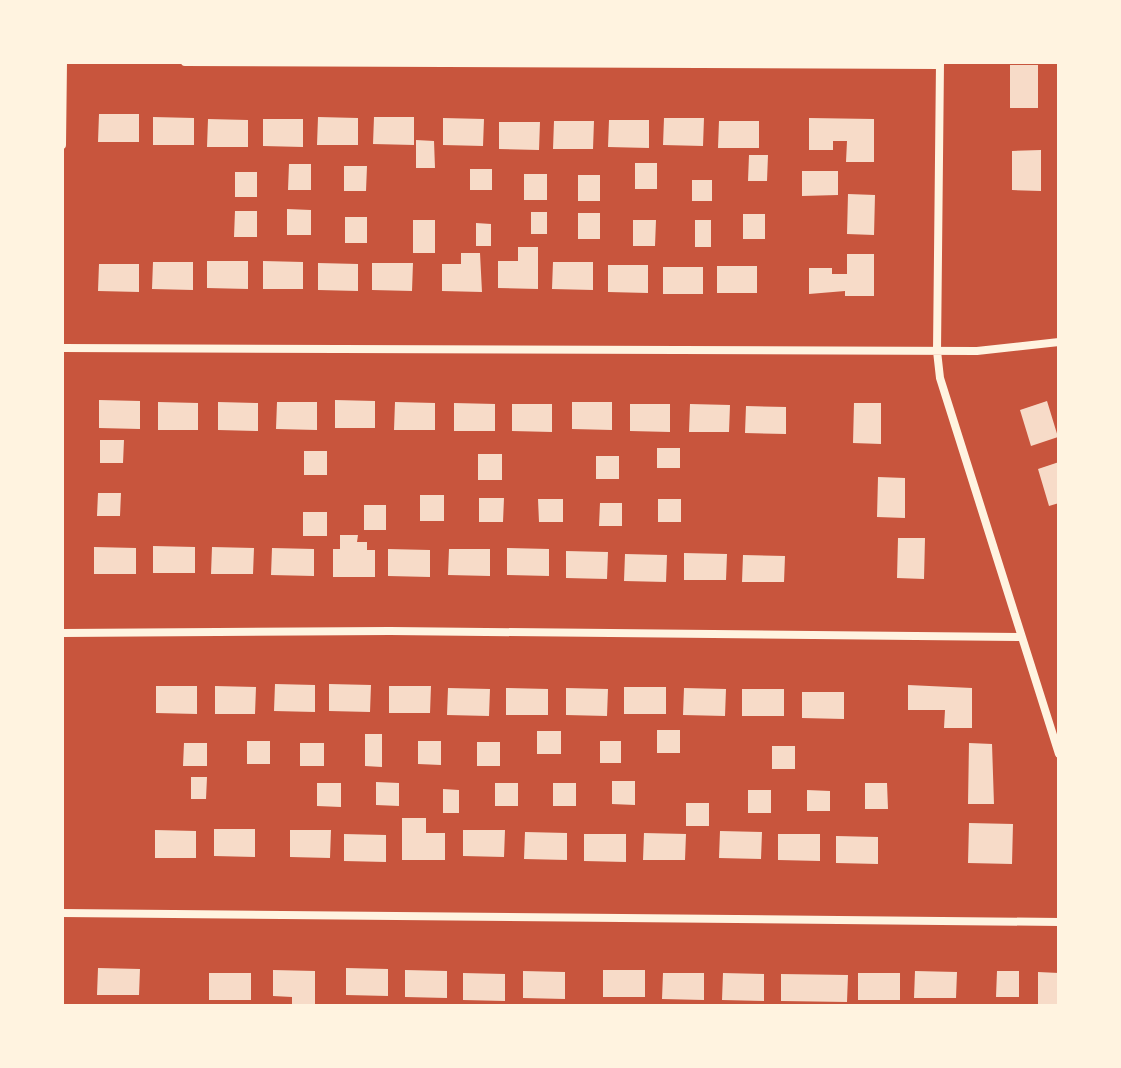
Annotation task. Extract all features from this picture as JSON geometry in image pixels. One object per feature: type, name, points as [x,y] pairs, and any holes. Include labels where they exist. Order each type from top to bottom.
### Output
[{"type":"street","points":[[62,145],[63,62]]},
{"type":"street","points":[[185,62],[940,63],[937,351],[940,378],[1059,754]]},
{"type":"street","points":[[62,348],[937,351],[1059,342]]},
{"type":"street","points":[[62,633],[390,631],[1021,637]]},
{"type":"street","points":[[62,913],[1059,922]]},
{"type":"building","points":[[1010,65],[1038,65],[1038,108],[1010,108]]},
{"type":"building","points":[[99,114],[139,114],[139,142],[98,142]]},
{"type":"building","points":[[153,117],[194,118],[194,145],[153,145]]},
{"type":"building","points":[[318,117],[358,118],[358,145],[317,145]]},
{"type":"building","points":[[374,117],[414,117],[414,145],[373,144]]},
{"type":"building","points":[[443,118],[484,119],[483,146],[443,145]]},
{"type":"building","points":[[664,118],[704,118],[703,146],[663,145]]},
{"type":"building","points":[[809,118],[874,119],[874,162],[846,162],[847,141],[833,141],[833,150],[809,150]]},
{"type":"building","points":[[208,119],[248,120],[248,147],[207,147]]},
{"type":"building","points":[[263,119],[303,119],[303,147],[263,146]]},
{"type":"building","points":[[609,120],[649,120],[649,148],[608,147]]},
{"type":"building","points":[[554,121],[594,121],[593,149],[553,149]]},
{"type":"building","points":[[719,121],[759,121],[759,148],[718,148]]},
{"type":"building","points":[[499,122],[540,122],[539,150],[499,149]]},
{"type":"building","points":[[416,140],[434,141],[435,168],[416,168]]},
{"type":"building","points":[[1041,150],[1041,191],[1012,190],[1012,151]]},
{"type":"building","points":[[749,155],[768,155],[767,181],[748,181]]},
{"type":"building","points":[[635,163],[657,163],[657,189],[635,189]]},
{"type":"building","points":[[289,164],[311,164],[311,190],[288,190]]},
{"type":"building","points":[[344,166],[367,166],[366,191],[344,191]]},
{"type":"building","points":[[470,169],[492,169],[492,190],[470,190]]},
{"type":"building","points":[[802,171],[838,171],[838,195],[802,196]]},
{"type":"building","points":[[235,172],[257,172],[257,197],[235,197]]},
{"type":"building","points":[[524,174],[547,174],[547,200],[524,200]]},
{"type":"building","points":[[578,175],[600,175],[600,201],[578,201]]},
{"type":"building","points":[[692,180],[712,180],[712,201],[692,201]]},
{"type":"building","points":[[848,194],[875,195],[874,235],[847,234]]},
{"type":"building","points":[[287,209],[311,210],[311,235],[287,235]]},
{"type":"building","points":[[235,211],[257,211],[257,237],[234,237]]},
{"type":"building","points":[[531,212],[547,212],[547,234],[531,234]]},
{"type":"building","points":[[578,213],[600,213],[600,239],[578,239]]},
{"type":"building","points":[[743,214],[765,214],[765,239],[743,239]]},
{"type":"building","points":[[345,217],[367,217],[367,243],[345,243]]},
{"type":"building","points":[[413,220],[435,220],[435,253],[413,253]]},
{"type":"building","points":[[633,220],[656,220],[655,246],[633,246]]},
{"type":"building","points":[[695,220],[711,220],[711,247],[695,247]]},
{"type":"building","points":[[476,223],[491,224],[491,246],[476,246]]},
{"type":"building","points":[[518,247],[538,247],[538,289],[498,288],[498,261],[518,261]]},
{"type":"building","points":[[461,253],[480,253],[482,292],[442,291],[442,264],[461,264]]},
{"type":"building","points":[[847,254],[874,254],[874,296],[845,296],[845,291],[809,294],[809,268],[832,268],[832,274],[847,274]]},
{"type":"building","points":[[207,261],[248,261],[248,289],[207,288]]},
{"type":"building","points":[[263,261],[303,262],[303,289],[263,289]]},
{"type":"building","points":[[153,262],[193,262],[193,290],[152,289]]},
{"type":"building","points":[[553,262],[593,262],[593,290],[552,289]]},
{"type":"building","points":[[318,263],[358,264],[358,291],[318,290]]},
{"type":"building","points":[[372,263],[413,263],[412,291],[372,290]]},
{"type":"building","points":[[99,264],[139,264],[139,292],[98,291]]},
{"type":"building","points":[[608,265],[648,265],[648,293],[608,292]]},
{"type":"building","points":[[717,266],[757,266],[757,293],[717,293]]},
{"type":"building","points":[[663,267],[703,267],[703,294],[663,294]]},
{"type":"building","points":[[99,400],[140,401],[140,429],[99,428]]},
{"type":"building","points":[[335,400],[375,401],[375,428],[335,428]]},
{"type":"building","points":[[1047,401],[1058,437],[1031,446],[1020,410]]},
{"type":"building","points":[[158,402],[198,403],[198,430],[158,430]]},
{"type":"building","points":[[218,402],[258,403],[258,431],[218,430]]},
{"type":"building","points":[[277,402],[317,402],[317,430],[276,429]]},
{"type":"building","points":[[395,402],[435,403],[435,430],[394,430]]},
{"type":"building","points":[[572,402],[612,402],[612,430],[572,429]]},
{"type":"building","points":[[454,403],[495,404],[495,431],[454,431]]},
{"type":"building","points":[[854,403],[881,403],[881,444],[853,443]]},
{"type":"building","points":[[512,404],[552,404],[552,432],[512,431]]},
{"type":"building","points":[[630,404],[670,404],[670,432],[630,431]]},
{"type":"building","points":[[690,404],[730,405],[729,432],[689,432]]},
{"type":"building","points":[[746,406],[786,407],[786,434],[745,433]]},
{"type":"building","points":[[100,440],[124,440],[123,463],[100,463]]},
{"type":"building","points":[[657,448],[680,448],[680,468],[657,468]]},
{"type":"building","points":[[304,451],[327,451],[327,475],[304,475]]},
{"type":"building","points":[[478,454],[502,454],[502,480],[478,480]]},
{"type":"building","points":[[596,456],[619,456],[619,479],[596,479]]},
{"type":"building","points":[[1059,462],[1059,503],[1049,506],[1038,469]]},
{"type":"building","points":[[878,477],[905,478],[905,518],[877,517]]},
{"type":"building","points":[[98,493],[121,493],[120,516],[97,516]]},
{"type":"building","points":[[420,495],[444,495],[444,521],[420,521]]},
{"type":"building","points":[[479,498],[504,498],[503,522],[479,522]]},
{"type":"building","points":[[538,499],[563,499],[563,522],[539,522]]},
{"type":"building","points":[[658,499],[681,499],[681,522],[658,522]]},
{"type":"building","points":[[600,503],[622,503],[622,526],[599,526]]},
{"type":"building","points":[[364,505],[386,505],[386,530],[364,530]]},
{"type":"building","points":[[303,512],[327,512],[327,536],[303,536]]},
{"type":"building","points":[[340,535],[358,535],[357,542],[367,542],[367,550],[375,550],[375,577],[333,577],[333,549],[340,549]]},
{"type":"building","points":[[898,538],[925,538],[924,579],[897,578]]},
{"type":"building","points":[[153,546],[195,547],[195,573],[153,573]]},
{"type":"building","points":[[94,547],[136,548],[136,574],[94,574]]},
{"type":"building","points":[[212,547],[254,548],[253,574],[211,574]]},
{"type":"building","points":[[272,548],[314,549],[314,576],[271,575]]},
{"type":"building","points":[[507,548],[549,549],[549,576],[507,575]]},
{"type":"building","points":[[388,549],[430,550],[430,577],[388,576]]},
{"type":"building","points":[[449,549],[490,549],[490,576],[448,575]]},
{"type":"building","points":[[566,551],[608,552],[607,579],[566,578]]},
{"type":"building","points":[[684,553],[727,554],[726,580],[684,580]]},
{"type":"building","points":[[625,554],[667,555],[666,582],[624,581]]},
{"type":"building","points":[[743,555],[785,556],[784,582],[742,582]]},
{"type":"building","points":[[275,684],[315,685],[315,712],[274,711]]},
{"type":"building","points":[[329,684],[371,685],[370,712],[329,711]]},
{"type":"building","points":[[908,685],[972,688],[972,728],[944,728],[945,710],[908,710]]},
{"type":"building","points":[[156,686],[197,686],[197,714],[156,713]]},
{"type":"building","points":[[215,686],[256,687],[255,714],[215,714]]},
{"type":"building","points":[[389,686],[431,686],[430,713],[389,713]]},
{"type":"building","points":[[624,687],[666,687],[666,714],[624,714]]},
{"type":"building","points":[[448,688],[490,689],[489,716],[447,715]]},
{"type":"building","points":[[506,688],[548,689],[548,715],[506,715]]},
{"type":"building","points":[[566,688],[608,689],[607,716],[566,715]]},
{"type":"building","points":[[684,688],[726,689],[725,716],[683,715]]},
{"type":"building","points":[[742,689],[784,689],[784,716],[742,716]]},
{"type":"building","points":[[802,692],[844,692],[844,719],[802,718]]},
{"type":"building","points":[[657,730],[680,730],[680,753],[657,753]]},
{"type":"building","points":[[537,731],[561,731],[561,754],[537,754]]},
{"type":"building","points":[[365,734],[382,734],[382,767],[365,766]]},
{"type":"building","points":[[247,741],[270,741],[270,764],[247,764]]},
{"type":"building","points":[[418,741],[441,741],[441,765],[418,764]]},
{"type":"building","points":[[600,741],[621,741],[621,763],[600,763]]},
{"type":"building","points":[[477,742],[500,742],[500,766],[477,766]]},
{"type":"building","points":[[184,743],[207,743],[207,766],[183,766]]},
{"type":"building","points":[[300,743],[324,743],[324,766],[300,766]]},
{"type":"building","points":[[969,743],[992,744],[994,804],[968,804]]},
{"type":"building","points":[[772,746],[795,746],[795,769],[772,769]]},
{"type":"building","points":[[191,777],[207,777],[206,799],[191,799]]},
{"type":"building","points":[[612,781],[635,781],[635,805],[612,804]]},
{"type":"building","points":[[376,782],[399,783],[399,806],[376,805]]},
{"type":"building","points":[[317,783],[341,783],[341,807],[317,806]]},
{"type":"building","points":[[495,783],[518,783],[518,806],[495,806]]},
{"type":"building","points":[[553,783],[576,783],[576,806],[553,806]]},
{"type":"building","points":[[865,783],[887,783],[888,809],[865,809]]},
{"type":"building","points":[[443,789],[459,790],[459,813],[443,813]]},
{"type":"building","points":[[748,790],[771,790],[771,813],[748,813]]},
{"type":"building","points":[[807,790],[830,791],[830,811],[807,811]]},
{"type":"building","points":[[686,803],[709,803],[709,826],[686,826]]},
{"type":"building","points":[[402,818],[426,818],[426,833],[445,833],[445,860],[402,860]]},
{"type":"building","points":[[969,823],[1013,824],[1012,864],[968,863]]},
{"type":"building","points":[[214,829],[255,829],[255,857],[214,856]]},
{"type":"building","points":[[155,830],[196,831],[196,858],[155,858]]},
{"type":"building","points":[[290,830],[331,830],[330,858],[290,857]]},
{"type":"building","points":[[463,830],[505,830],[504,857],[463,856]]},
{"type":"building","points":[[720,831],[762,832],[761,859],[719,858]]},
{"type":"building","points":[[525,832],[567,833],[567,860],[524,859]]},
{"type":"building","points":[[644,833],[686,834],[685,860],[643,860]]},
{"type":"building","points":[[344,834],[386,835],[386,862],[344,861]]},
{"type":"building","points":[[584,834],[626,834],[626,862],[584,861]]},
{"type":"building","points":[[778,834],[820,834],[820,861],[778,860]]},
{"type":"building","points":[[836,836],[878,837],[878,864],[836,863]]},
{"type":"building","points":[[98,968],[140,969],[139,995],[97,995]]},
{"type":"building","points":[[346,968],[388,969],[388,996],[346,995]]},
{"type":"building","points":[[273,970],[315,971],[315,1006],[292,1006],[292,997],[273,996]]},
{"type":"building","points":[[405,970],[447,971],[447,998],[405,997]]},
{"type":"building","points":[[603,970],[645,970],[645,997],[603,997]]},
{"type":"building","points":[[523,971],[565,972],[565,999],[523,998]]},
{"type":"building","points":[[915,971],[957,972],[956,998],[914,998]]},
{"type":"building","points":[[997,971],[1019,971],[1019,997],[996,997]]},
{"type":"building","points":[[1038,972],[1059,973],[1059,1006],[1038,1006]]},
{"type":"building","points":[[209,973],[251,973],[251,1000],[209,1000]]},
{"type":"building","points":[[463,973],[505,974],[505,1001],[463,1000]]},
{"type":"building","points":[[663,973],[704,973],[704,1000],[662,999]]},
{"type":"building","points":[[723,973],[764,974],[764,1001],[722,1000]]},
{"type":"building","points":[[858,973],[900,973],[900,1000],[858,1000]]},
{"type":"building","points":[[781,974],[848,975],[847,1002],[781,1001]]}]
